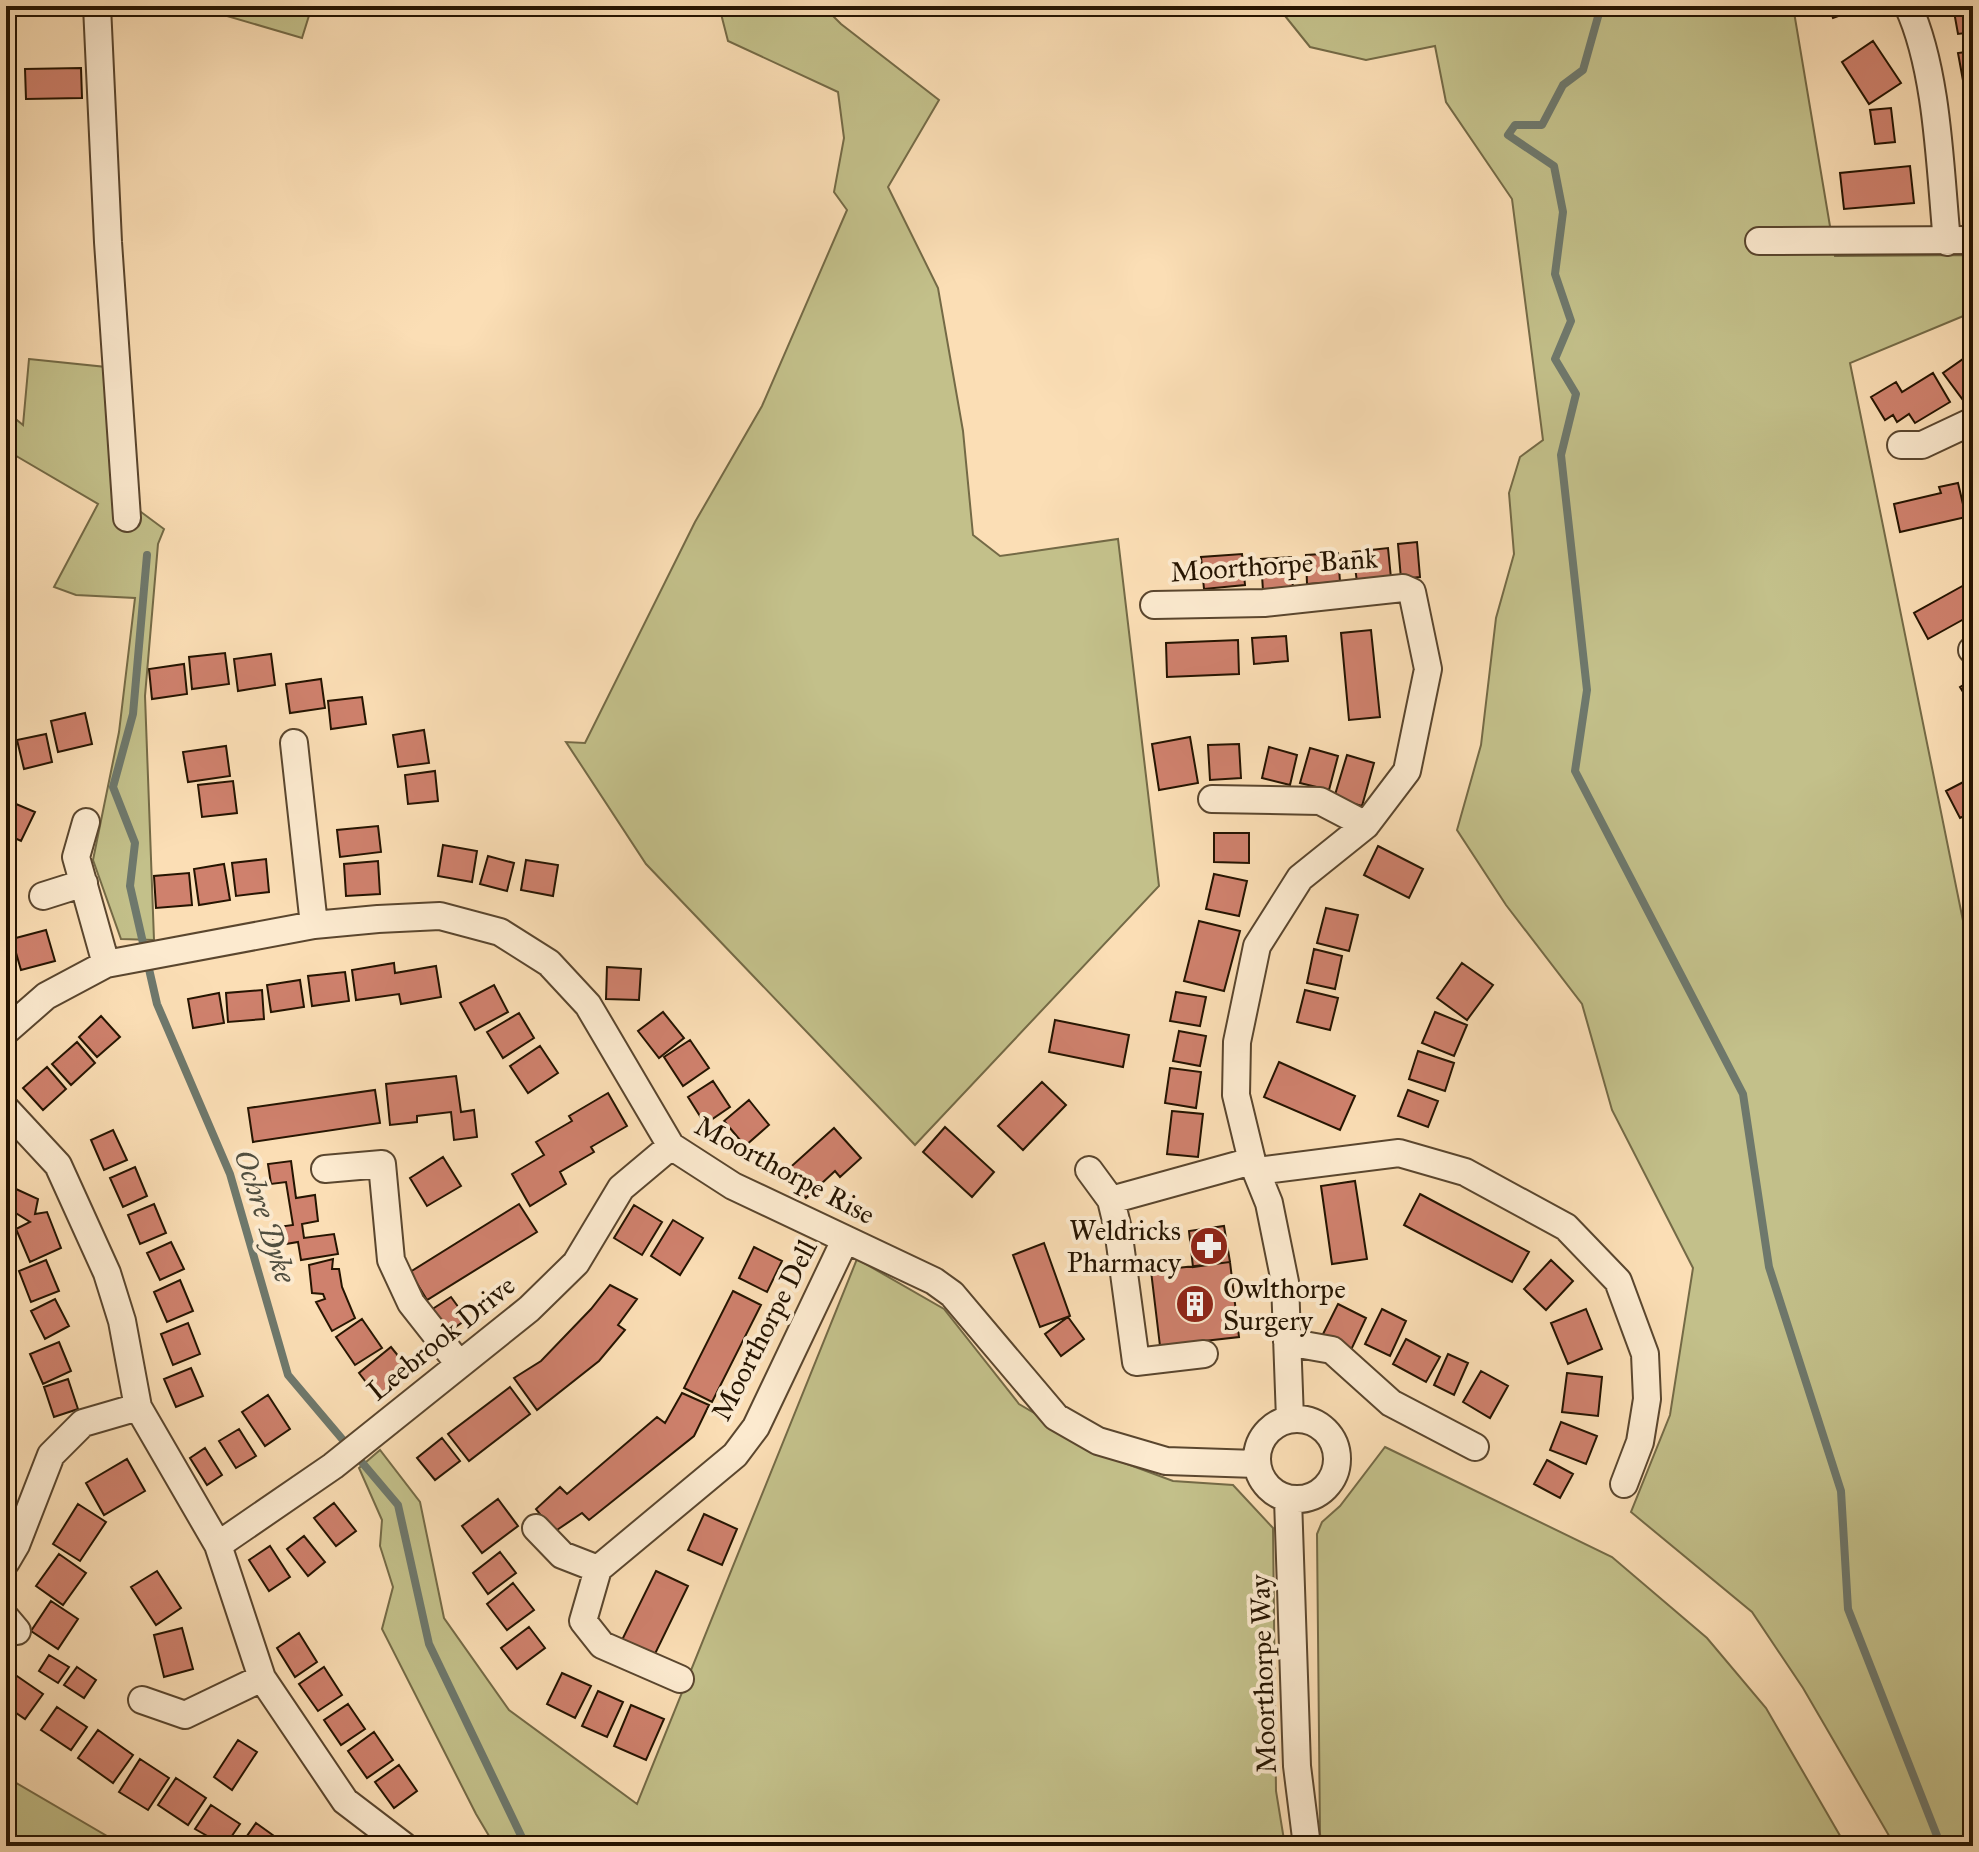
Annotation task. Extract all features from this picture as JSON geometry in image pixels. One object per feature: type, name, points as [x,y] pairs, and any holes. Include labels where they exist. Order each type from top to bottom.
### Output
[{"type":"street","points":[[97,6],[108,242],[127,518]]},
{"type":"street","points":[[1759,241],[1960,241],[1937,135],[1923,48],[1908,6]]},
{"type":"street","points":[[1901,445],[1922,445],[1973,421]]},
{"type":"street","name":"Moorthorpe Bank","points":[[1154,605],[1264,603],[1403,588],[1412,592],[1428,669],[1407,771],[1366,825],[1300,878],[1257,946],[1237,1042],[1236,1095],[1255,1166],[1269,1203],[1285,1282],[1290,1419]]},
{"type":"street","points":[[294,743],[314,925]]},
{"type":"street","points":[[1212,799],[1320,801],[1366,825]]},
{"type":"street","points":[[86,822],[76,857],[112,963]]},
{"type":"street","points":[[43,896],[84,883]]},
{"type":"street","name":"Moorthorpe Rise","points":[[6,1031],[46,996],[112,963],[314,925],[378,919],[440,916],[500,932],[549,963],[588,1005],[671,1146],[733,1186],[934,1281],[952,1294],[1056,1417],[1098,1441],[1166,1461],[1256,1464]]},
{"type":"street","points":[[6,1109],[58,1165],[107,1273],[122,1321],[138,1407],[218,1545],[262,1678],[345,1801],[404,1846]]},
{"type":"street","name":"Leebrook Drive","points":[[218,1545],[333,1466],[529,1309],[576,1263],[621,1188],[671,1146]]},
{"type":"street","points":[[1111,1200],[1255,1166],[1399,1153],[1465,1172],[1566,1227],[1618,1281],[1645,1354],[1647,1399],[1640,1442],[1624,1484]]},
{"type":"street","points":[[325,1169],[382,1164],[391,1260],[411,1303],[459,1364]]},
{"type":"street","points":[[1089,1170],[1111,1200],[1118,1229],[1136,1362],[1204,1354]]},
{"type":"street","name":"Moorthorpe Dell","points":[[598,1569],[735,1455],[756,1427],[845,1240]]},
{"type":"street","points":[[1287,1342],[1332,1350],[1391,1403],[1475,1447]]},
{"type":"street","points":[[6,1562],[16,1545],[51,1455],[83,1423],[138,1407]]},
{"type":"street","points":[[1290,1419],[1304,1419],[1319,1425],[1329,1435],[1337,1462],[1333,1476],[1318,1494],[1305,1499],[1288,1499],[1276,1494],[1265,1485],[1256,1464],[1257,1450],[1263,1437],[1277,1424],[1290,1419]]},
{"type":"street","name":"Moorthorpe Way","points":[[1288,1499],[1297,1766],[1307,1846]]},
{"type":"street","points":[[536,1528],[562,1555],[598,1569],[583,1621],[602,1645],[680,1679]]},
{"type":"street","points":[[142,1700],[185,1715],[262,1678]]},
{"type":"shaded area","points":[[193,6],[312,6],[302,38]]},
{"type":"shaded area","points":[[719,6],[823,6],[841,24],[939,100],[888,187],[938,288],[963,431],[973,535],[1000,556],[1118,539],[1159,886],[915,1145],[646,864],[566,742],[585,743],[695,522],[762,406],[847,210],[834,192],[844,138],[838,92],[728,41]]},
{"type":"shaded area","points":[[1277,6],[1793,6],[1835,256],[1973,255],[1973,312],[1850,363],[1973,970],[1973,1846],[1895,1846],[1803,1688],[1752,1612],[1631,1512],[1670,1415],[1693,1268],[1612,1110],[1582,1004],[1506,905],[1457,830],[1481,745],[1496,618],[1514,554],[1509,493],[1520,457],[1543,440],[1512,199],[1446,102],[1435,46],[1366,60],[1310,47]]},
{"type":"shaded area","points":[[29,359],[106,367],[137,509],[164,529],[158,544],[145,696],[154,940],[121,939],[93,860],[119,732],[135,598],[76,595],[54,587],[98,504],[6,450],[6,411],[23,425]]},
{"type":"shaded area","points":[[857,1259],[944,1309],[1019,1404],[1111,1458],[1173,1481],[1233,1485],[1273,1528],[1276,1791],[1285,1846],[495,1846],[382,1629],[393,1587],[380,1546],[382,1520],[359,1468],[380,1450],[420,1502],[444,1618],[509,1710],[637,1804]]},
{"type":"shaded area","points":[[1385,1447],[1612,1557],[1707,1638],[1766,1708],[1846,1846],[1323,1846],[1320,1834],[1317,1534],[1322,1522],[1340,1506]]},
{"type":"shaded area","points":[[6,1777],[124,1846],[6,1846]]},
{"type":"building","points":[[1829,6],[1866,6],[1833,18]]},
{"type":"building","points":[[1953,6],[1973,6],[1973,32],[1958,34]]},
{"type":"building","points":[[1873,41],[1901,83],[1869,104],[1842,62]]},
{"type":"building","points":[[1973,51],[1973,85],[1964,86],[1958,53]]},
{"type":"building","points":[[81,68],[82,98],[26,99],[25,69]]},
{"type":"building","points":[[1891,108],[1895,142],[1875,144],[1870,110]]},
{"type":"building","points":[[1910,166],[1914,203],[1844,209],[1840,173]]},
{"type":"building","points":[[1973,352],[1973,393],[1963,400],[1943,373]]},
{"type":"building","points":[[1933,373],[1950,402],[1915,423],[1909,414],[1897,422],[1893,415],[1885,420],[1871,397],[1896,382],[1902,392]]},
{"type":"building","points":[[1958,483],[1966,517],[1900,532],[1894,504],[1941,493],[1939,487]]},
{"type":"building","points":[[1417,542],[1420,577],[1401,579],[1398,544]]},
{"type":"building","points":[[1388,548],[1391,578],[1357,582],[1353,552]]},
{"type":"building","points":[[1338,553],[1340,582],[1307,584],[1306,555]]},
{"type":"building","points":[[1242,554],[1245,585],[1204,589],[1201,557]]},
{"type":"building","points":[[1291,557],[1293,589],[1263,591],[1261,559]]},
{"type":"building","points":[[1966,584],[1973,597],[1973,614],[1928,639],[1914,613]]},
{"type":"building","points":[[1371,630],[1380,717],[1349,720],[1341,633]]},
{"type":"building","points":[[1286,636],[1288,661],[1254,664],[1252,638]]},
{"type":"building","points":[[1238,640],[1239,674],[1167,677],[1166,643]]},
{"type":"building","points":[[225,653],[229,684],[192,689],[189,657]]},
{"type":"building","points":[[271,654],[275,685],[238,691],[234,659]]},
{"type":"building","points":[[184,664],[187,694],[152,699],[149,669]]},
{"type":"building","points":[[321,679],[325,708],[290,713],[286,684]]},
{"type":"building","points":[[1973,679],[1973,708],[1960,687]]},
{"type":"building","points":[[362,697],[366,724],[331,729],[328,701]]},
{"type":"building","points":[[85,713],[92,744],[58,752],[51,721]]},
{"type":"building","points":[[424,730],[429,763],[398,767],[393,735]]},
{"type":"building","points":[[46,734],[52,762],[24,769],[17,740]]},
{"type":"building","points":[[1190,737],[1198,783],[1159,790],[1152,744]]},
{"type":"building","points":[[1239,744],[1241,778],[1210,780],[1208,745]]},
{"type":"building","points":[[226,746],[230,776],[188,782],[183,752]]},
{"type":"building","points":[[1269,747],[1297,755],[1290,785],[1262,778]]},
{"type":"building","points":[[1310,748],[1338,756],[1329,790],[1300,783]]},
{"type":"building","points":[[1347,755],[1374,763],[1362,806],[1334,798]]},
{"type":"building","points":[[435,771],[438,801],[408,804],[405,775]]},
{"type":"building","points":[[1973,777],[1973,812],[1960,818],[1946,791]]},
{"type":"building","points":[[233,781],[237,813],[202,817],[198,785]]},
{"type":"building","points":[[9,801],[35,812],[21,841],[6,834]]},
{"type":"building","points":[[378,826],[381,852],[340,857],[337,830]]},
{"type":"building","points":[[1214,833],[1249,833],[1249,863],[1214,862]]},
{"type":"building","points":[[6,842],[15,846],[6,866]]},
{"type":"building","points":[[443,845],[477,851],[472,882],[438,876]]},
{"type":"building","points":[[1378,846],[1423,869],[1409,898],[1364,875]]},
{"type":"building","points":[[488,856],[514,863],[507,891],[480,884]]},
{"type":"building","points":[[266,859],[269,892],[236,896],[232,863]]},
{"type":"building","points":[[526,860],[558,865],[553,896],[521,890]]},
{"type":"building","points":[[378,861],[380,894],[346,896],[344,864]]},
{"type":"building","points":[[224,864],[230,900],[199,905],[194,869]]},
{"type":"building","points":[[189,873],[192,905],[156,908],[154,876]]},
{"type":"building","points":[[1214,874],[1247,881],[1239,916],[1206,909]]},
{"type":"building","points":[[1326,908],[1358,915],[1349,951],[1317,943]]},
{"type":"building","points":[[1199,921],[1240,931],[1224,991],[1184,981]]},
{"type":"building","points":[[46,930],[55,961],[21,970],[12,939]]},
{"type":"building","points":[[1314,949],[1342,956],[1335,989],[1307,983]]},
{"type":"building","points":[[394,963],[395,973],[436,966],[441,997],[401,1004],[399,994],[356,1000],[352,970]]},
{"type":"building","points":[[1462,963],[1493,985],[1467,1020],[1437,998]]},
{"type":"building","points":[[607,967],[641,969],[639,1000],[606,999]]},
{"type":"building","points":[[345,972],[349,1001],[312,1006],[308,976]]},
{"type":"building","points":[[300,980],[304,1007],[271,1012],[267,985]]},
{"type":"building","points":[[494,985],[508,1012],[475,1030],[460,1003]]},
{"type":"building","points":[[262,990],[264,1019],[228,1022],[226,993]]},
{"type":"building","points":[[1305,990],[1338,998],[1330,1030],[1297,1022]]},
{"type":"building","points":[[1176,992],[1206,997],[1200,1026],[1170,1021]]},
{"type":"building","points":[[219,993],[224,1023],[193,1028],[188,999]]},
{"type":"building","points":[[663,1012],[684,1038],[659,1058],[638,1031]]},
{"type":"building","points":[[1435,1012],[1467,1025],[1454,1056],[1422,1043]]},
{"type":"building","points":[[519,1013],[534,1038],[503,1058],[487,1032]]},
{"type":"building","points":[[101,1016],[120,1037],[97,1057],[79,1037]]},
{"type":"building","points":[[1055,1020],[1129,1035],[1123,1067],[1049,1052]]},
{"type":"building","points":[[1179,1031],[1206,1036],[1200,1066],[1173,1061]]},
{"type":"building","points":[[690,1040],[709,1068],[683,1086],[664,1057]]},
{"type":"building","points":[[77,1042],[95,1063],[71,1085],[52,1064]]},
{"type":"building","points":[[540,1046],[558,1073],[528,1093],[510,1066]]},
{"type":"building","points":[[1418,1051],[1454,1063],[1445,1091],[1409,1079]]},
{"type":"building","points":[[1279,1062],[1355,1096],[1340,1130],[1264,1097]]},
{"type":"building","points":[[47,1067],[66,1089],[43,1110],[23,1088]]},
{"type":"building","points":[[1170,1068],[1201,1072],[1196,1108],[1165,1103]]},
{"type":"building","points":[[456,1076],[461,1112],[474,1110],[477,1137],[454,1140],[451,1112],[417,1116],[417,1122],[390,1125],[386,1084]]},
{"type":"building","points":[[713,1081],[730,1107],[705,1124],[688,1097]]},
{"type":"building","points":[[1042,1082],[1066,1105],[1023,1150],[998,1126]]},
{"type":"building","points":[[375,1090],[380,1123],[253,1142],[248,1108]]},
{"type":"building","points":[[1408,1090],[1438,1101],[1428,1127],[1398,1116]]},
{"type":"building","points":[[608,1093],[627,1126],[591,1147],[594,1152],[560,1172],[566,1184],[530,1206],[512,1174],[544,1155],[536,1142],[572,1121],[569,1116]]},
{"type":"building","points":[[749,1100],[769,1125],[745,1146],[724,1121]]},
{"type":"building","points":[[1172,1111],[1203,1114],[1198,1157],[1167,1154]]},
{"type":"building","points":[[945,1127],[994,1172],[972,1197],[923,1152]]},
{"type":"building","points":[[834,1128],[861,1158],[840,1177],[835,1171],[806,1198],[784,1173]]},
{"type":"building","points":[[113,1130],[127,1160],[104,1170],[91,1140]]},
{"type":"building","points":[[443,1157],[461,1186],[427,1206],[410,1178]]},
{"type":"building","points":[[291,1161],[296,1198],[315,1195],[318,1221],[302,1224],[304,1238],[334,1234],[338,1254],[301,1260],[298,1242],[274,1246],[271,1228],[293,1225],[286,1182],[271,1184],[268,1164]]},
{"type":"building","points":[[135,1167],[147,1196],[123,1207],[110,1178]]},
{"type":"building","points":[[1355,1181],[1367,1259],[1332,1264],[1321,1186]]},
{"type":"building","points":[[16,1189],[38,1199],[35,1214],[47,1212],[61,1248],[30,1262],[16,1229],[30,1222],[6,1207]]},
{"type":"building","points":[[1420,1194],[1529,1252],[1512,1282],[1404,1225]]},
{"type":"building","points":[[154,1204],[166,1233],[140,1244],[128,1215]]},
{"type":"building","points":[[519,1204],[537,1232],[427,1300],[410,1272]]},
{"type":"building","points":[[634,1205],[662,1222],[642,1255],[614,1238]]},
{"type":"building","points":[[673,1220],[703,1238],[680,1275],[651,1256]]},
{"type":"building","name":"Weldricks Pharmacy","points":[[1224,1226],[1230,1262],[1193,1267],[1189,1231]]},
{"type":"building","points":[[171,1242],[184,1269],[160,1280],[147,1253]]},
{"type":"building","points":[[1044,1243],[1070,1316],[1040,1327],[1013,1255]]},
{"type":"building","points":[[754,1247],[782,1261],[767,1292],[739,1278]]},
{"type":"building","points":[[333,1259],[332,1269],[339,1269],[342,1287],[355,1318],[332,1331],[316,1302],[325,1299],[323,1294],[312,1293],[309,1265]]},
{"type":"building","points":[[46,1260],[59,1291],[31,1302],[19,1271]]},
{"type":"building","points":[[1551,1260],[1573,1281],[1546,1310],[1524,1289]]},
{"type":"building","name":"Owlthorpe Surgery","points":[[1230,1262],[1239,1337],[1160,1346],[1151,1271]]},
{"type":"building","points":[[180,1280],[193,1311],[167,1322],[154,1292]]},
{"type":"building","points":[[610,1285],[637,1299],[618,1325],[625,1330],[599,1361],[537,1410],[514,1378],[541,1361]]},
{"type":"building","points":[[733,1291],[761,1305],[712,1402],[684,1388]]},
{"type":"building","points":[[451,1297],[467,1319],[447,1333],[431,1310]]},
{"type":"building","points":[[55,1299],[69,1326],[45,1339],[31,1311]]},
{"type":"building","points":[[1338,1304],[1366,1318],[1351,1350],[1322,1336]]},
{"type":"building","points":[[1382,1309],[1406,1321],[1390,1356],[1365,1344]]},
{"type":"building","points":[[1586,1309],[1602,1349],[1568,1364],[1551,1323]]},
{"type":"building","points":[[1068,1317],[1084,1339],[1061,1356],[1045,1334]]},
{"type":"building","points":[[362,1319],[382,1348],[355,1365],[336,1337]]},
{"type":"building","points":[[188,1323],[200,1354],[173,1365],[161,1334]]},
{"type":"building","points":[[1406,1339],[1440,1357],[1426,1382],[1393,1364]]},
{"type":"building","points":[[59,1342],[71,1371],[43,1384],[30,1354]]},
{"type":"building","points":[[391,1347],[412,1373],[379,1399],[359,1373]]},
{"type":"building","points":[[1448,1354],[1468,1363],[1454,1395],[1434,1385]]},
{"type":"building","points":[[191,1368],[203,1396],[176,1407],[164,1379]]},
{"type":"building","points":[[1481,1371],[1508,1386],[1490,1418],[1463,1402]]},
{"type":"building","points":[[1567,1373],[1602,1377],[1598,1416],[1562,1412]]},
{"type":"building","points":[[68,1379],[78,1409],[54,1417],[44,1387]]},
{"type":"building","points":[[510,1387],[530,1414],[469,1461],[448,1434]]},
{"type":"building","points":[[682,1393],[709,1405],[694,1436],[589,1520],[582,1513],[554,1532],[536,1509],[560,1487],[567,1494],[657,1417],[665,1423]]},
{"type":"building","points":[[268,1395],[290,1429],[265,1446],[242,1412]]},
{"type":"building","points":[[1561,1422],[1597,1436],[1586,1464],[1550,1450]]},
{"type":"building","points":[[239,1429],[256,1456],[236,1468],[219,1441]]},
{"type":"building","points":[[442,1438],[460,1461],[435,1480],[417,1458]]},
{"type":"building","points":[[205,1448],[222,1475],[207,1485],[190,1458]]},
{"type":"building","points":[[127,1459],[145,1491],[104,1515],[86,1483]]},
{"type":"building","points":[[1547,1460],[1573,1474],[1560,1498],[1534,1484]]},
{"type":"building","points":[[498,1499],[518,1526],[482,1553],[462,1526]]},
{"type":"building","points":[[334,1503],[356,1531],[336,1546],[314,1518]]},
{"type":"building","points":[[78,1504],[106,1522],[80,1561],[53,1544]]},
{"type":"building","points":[[704,1514],[737,1529],[722,1565],[688,1550]]},
{"type":"building","points":[[304,1536],[325,1562],[308,1576],[287,1549]]},
{"type":"building","points":[[270,1546],[290,1577],[269,1591],[249,1560]]},
{"type":"building","points":[[500,1552],[516,1573],[488,1594],[473,1573]]},
{"type":"building","points":[[59,1554],[86,1573],[63,1605],[36,1586]]},
{"type":"building","points":[[157,1571],[181,1608],[156,1625],[131,1587]]},
{"type":"building","points":[[656,1571],[688,1586],[652,1660],[620,1644]]},
{"type":"building","points":[[513,1583],[534,1610],[507,1630],[487,1604]]},
{"type":"building","points":[[51,1601],[78,1619],[58,1649],[31,1631]]},
{"type":"building","points":[[529,1627],[545,1648],[517,1669],[501,1648]]},
{"type":"building","points":[[182,1628],[193,1669],[164,1677],[154,1635]]},
{"type":"building","points":[[299,1633],[317,1662],[295,1677],[277,1648]]},
{"type":"building","points":[[49,1655],[69,1667],[58,1683],[39,1671]]},
{"type":"building","points":[[77,1667],[96,1680],[84,1698],[64,1685]]},
{"type":"building","points":[[324,1667],[342,1695],[318,1711],[299,1684]]},
{"type":"building","points":[[562,1673],[591,1686],[575,1718],[547,1704]]},
{"type":"building","points":[[14,1674],[43,1694],[25,1719],[6,1706],[6,1685]]},
{"type":"building","points":[[598,1691],[623,1702],[607,1737],[582,1726]]},
{"type":"building","points":[[348,1704],[365,1729],[341,1745],[324,1720]]},
{"type":"building","points":[[631,1705],[664,1719],[646,1760],[614,1746]]},
{"type":"building","points":[[57,1707],[87,1727],[71,1750],[41,1730]]},
{"type":"building","points":[[98,1730],[133,1755],[113,1783],[78,1758]]},
{"type":"building","points":[[374,1732],[393,1760],[367,1778],[348,1751]]},
{"type":"building","points":[[238,1740],[257,1752],[232,1790],[214,1777]]},
{"type":"building","points":[[140,1759],[169,1778],[148,1810],[119,1792]]},
{"type":"building","points":[[399,1765],[417,1791],[394,1808],[375,1782]]},
{"type":"building","points":[[176,1778],[206,1798],[188,1825],[158,1805]]},
{"type":"building","points":[[211,1805],[240,1824],[225,1846],[195,1829]]},
{"type":"building","points":[[256,1823],[288,1846],[240,1846]]},
{"type":"waterway","points":[[1601,6],[1583,70],[1563,85],[1542,125],[1515,125],[1508,135],[1554,166],[1563,212],[1555,274],[1571,321],[1555,359],[1576,394],[1561,455],[1587,690],[1575,771],[1743,1094],[1769,1267],[1841,1491],[1848,1609],[1941,1846]]},
{"type":"waterway","name":"Ochre Dyke","points":[[147,555],[133,714],[113,787],[135,843],[130,886],[157,1004],[230,1174],[288,1375],[398,1505],[429,1644],[526,1846]]},
{"type":"place","name":"Weldricks Pharmacy","points":[[1209,1246]]},
{"type":"place","name":"Owlthorpe Surgery","points":[[1195,1304]]}]
